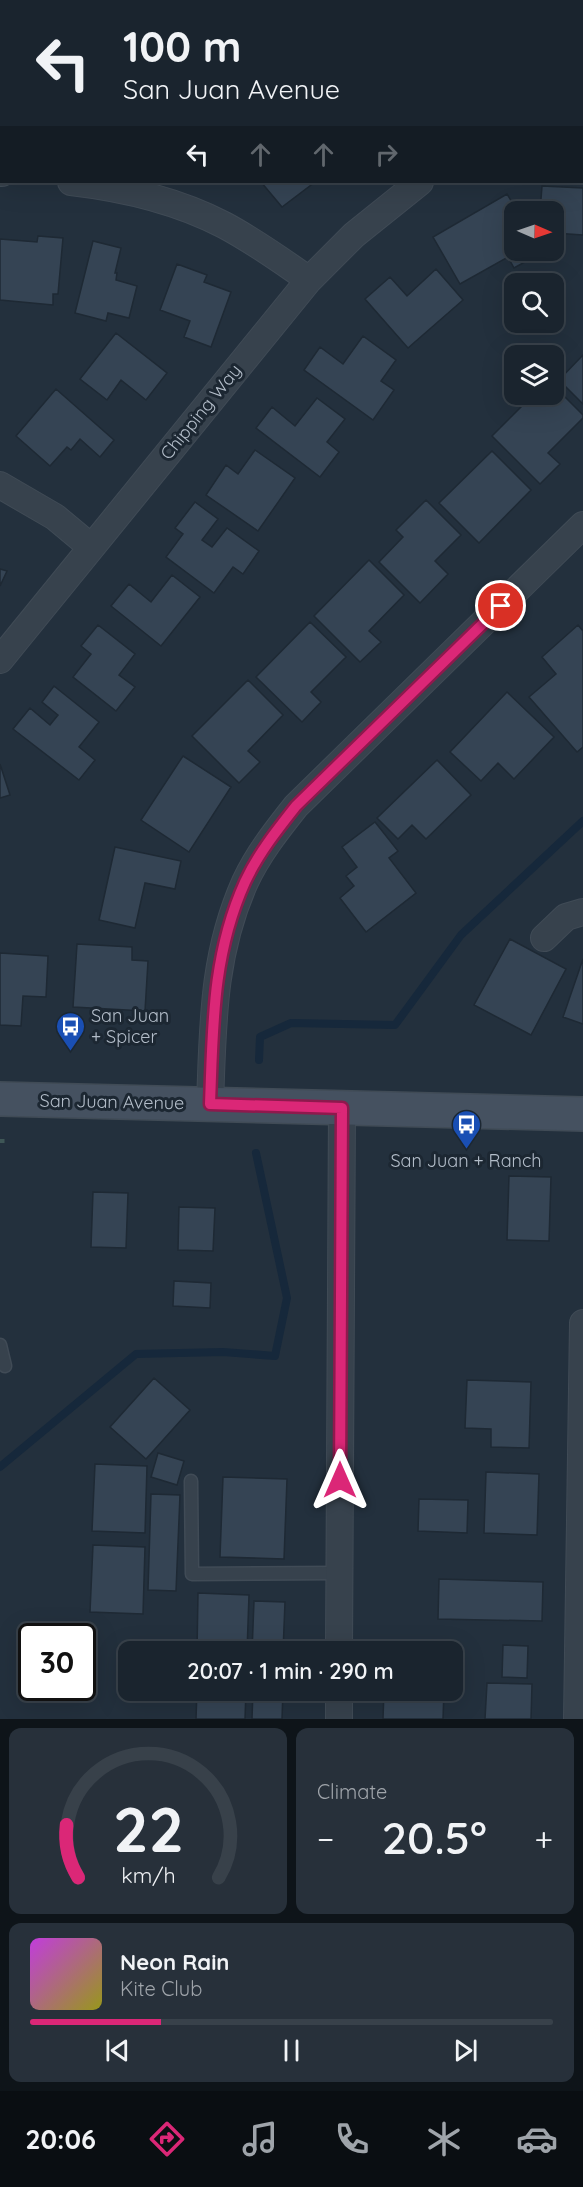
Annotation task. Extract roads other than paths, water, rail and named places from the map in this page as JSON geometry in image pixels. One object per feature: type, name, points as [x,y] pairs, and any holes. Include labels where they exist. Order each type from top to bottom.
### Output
[{"type":"main road","name":"San Juan Avenue","points":[[0,1100],[583,1114]]},
{"type":"street","points":[[79,183],[119,188],[169,202],[222,224],[261,246],[309,280]]},
{"type":"street","name":"Chipping Way","points":[[0,660],[309,280],[354,235],[419,183]]},
{"type":"street","points":[[0,485],[14,491],[55,517],[91,547]]},
{"type":"street","points":[[210,1104],[218,967],[229,923],[246,881],[268,842],[296,806],[583,525]]},
{"type":"street","points":[[544,938],[566,917],[583,912]]},
{"type":"street","points":[[339,1641],[342,1108]]},
{"type":"street","points":[[577,1719],[583,1323]]},
{"type":"street","points":[[339,1701],[339,1719]]},
{"type":"lane","points":[[0,1345],[5,1366]]},
{"type":"lane","points":[[191,1480],[192,1574],[339,1573]]},
{"type":"waterway","points":[[259,1060],[260,1037],[291,1023],[395,1025],[461,935],[583,821]]},
{"type":"waterway","points":[[0,1467],[136,1354],[223,1352],[275,1356],[287,1298],[256,1153]]},
{"type":"place","name":"San Juan + Spicer","points":[[70,1052]]},
{"type":"place","name":"San Juan + Ranch","points":[[466,1150]]}]
